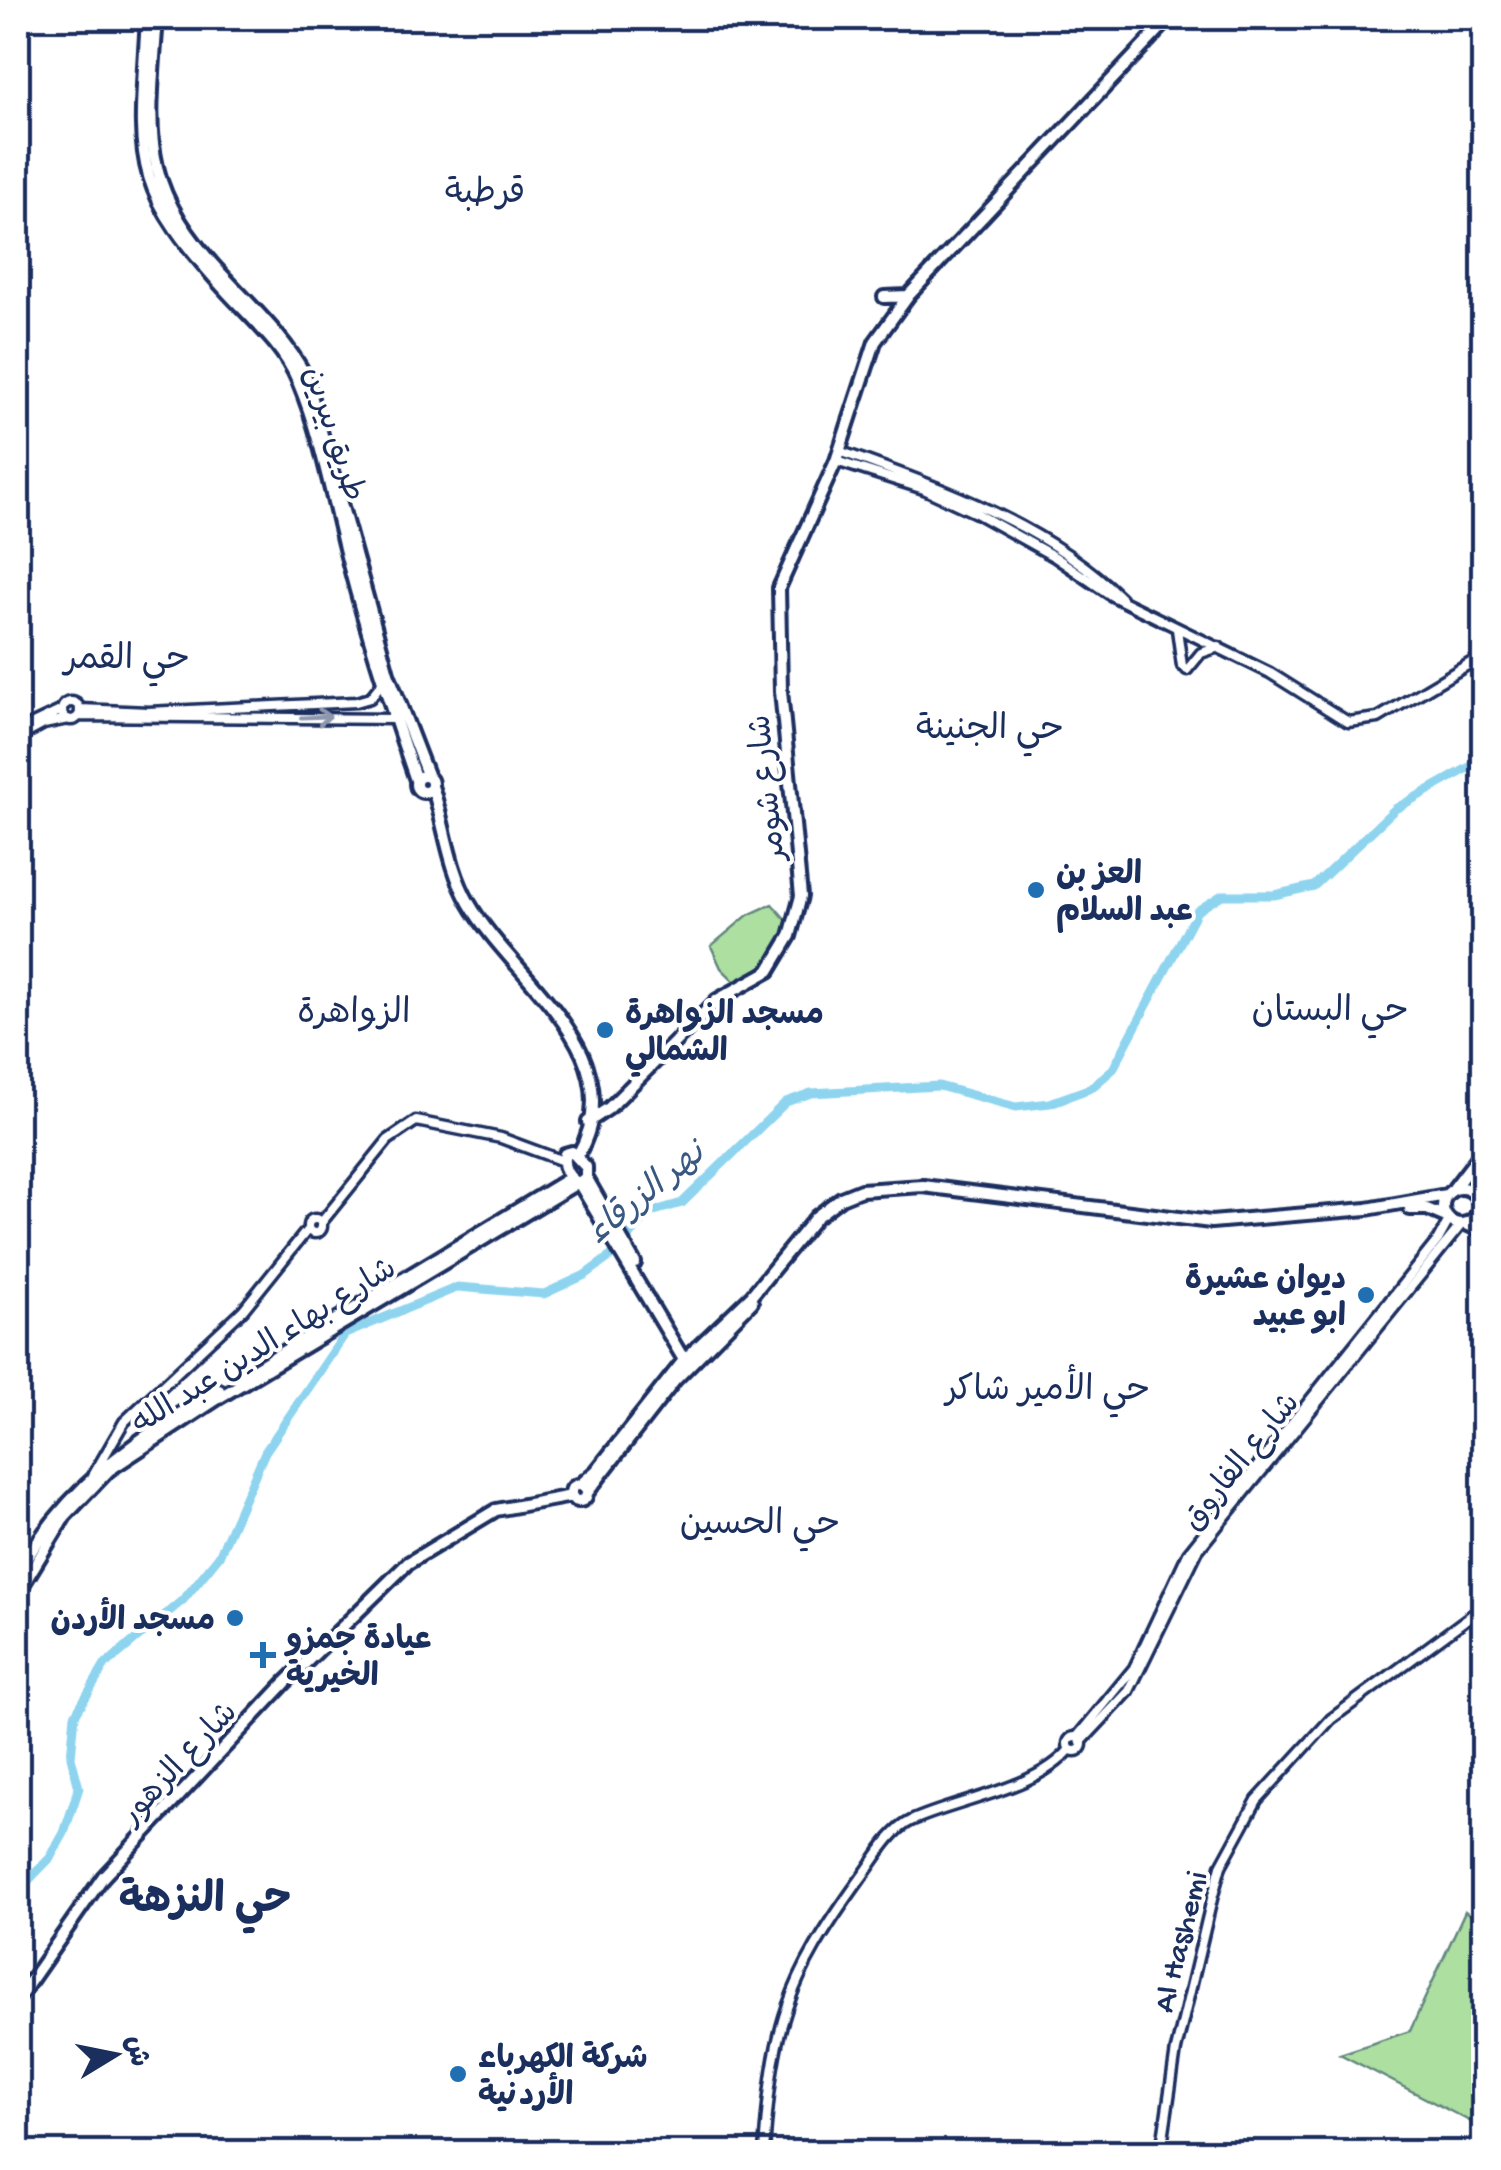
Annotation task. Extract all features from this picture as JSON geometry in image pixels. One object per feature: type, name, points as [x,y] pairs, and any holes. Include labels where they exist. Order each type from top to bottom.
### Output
[{"type":"main road","name":"طريق بيرين","points":[[147,18],[141,122],[143,161],[151,188],[178,236],[261,328],[296,374],[382,683],[394,719],[425,784]]},
{"type":"main road","name":"طريق بيرين","points":[[156,18],[150,128],[162,193],[183,230],[279,336],[306,377],[388,674],[425,784]]},
{"type":"main road","name":"شارع شومر","points":[[569,1155],[588,1124],[609,1108],[717,1000],[769,971],[790,936],[800,886],[781,690],[779,588],[838,456],[882,328],[1170,18]]},
{"type":"main road","name":"شارع شومر","points":[[865,372],[900,313],[1178,18]]},
{"type":"main road","points":[[882,328],[883,300],[909,296]]},
{"type":"main road","points":[[425,784],[468,903],[580,1043],[589,1086],[588,1124]]},
{"type":"main road","points":[[1448,1219],[1442,1206],[1484,1149]]},
{"type":"main road","points":[[569,1155],[587,1199],[606,1221]]},
{"type":"main road","points":[[569,1155],[578,1180],[688,1352]]},
{"type":"main road","points":[[1464,1224],[1481,1214],[1477,1198],[1484,1170]]},
{"type":"main road","name":"شارع بهاء الدين عبد الله","points":[[18,1572],[41,1532],[94,1474],[167,1420],[561,1194],[578,1180]]},
{"type":"main road","name":"شارع بهاء الدين عبد الله","points":[[19,1587],[55,1530],[101,1476],[218,1394],[578,1180]]},
{"type":"main road","points":[[578,1491],[688,1352],[740,1311],[816,1217],[841,1198],[870,1187],[923,1186],[1211,1222],[1367,1210],[1467,1188],[1477,1198]]},
{"type":"main road","points":[[578,1491],[826,1215],[850,1199],[878,1191],[931,1192],[1202,1226],[1422,1208],[1484,1232]]},
{"type":"main road","points":[[561,1194],[587,1199]]},
{"type":"main road","points":[[674,1380],[688,1352]]},
{"type":"main road","name":"شارع الزهور","points":[[18,1999],[103,1878],[353,1614],[408,1563],[496,1510],[578,1491]]},
{"type":"street","points":[[838,456],[979,506],[1064,554],[1128,605],[1219,647],[1353,723],[1384,714],[1484,655]]},
{"type":"street","points":[[1177,629],[1184,668],[1201,653],[1219,647]]},
{"type":"street","points":[[105,717],[356,702],[373,696],[382,683]]},
{"type":"street","points":[[18,735],[72,702],[80,713]]},
{"type":"street","points":[[62,710],[68,719]]},
{"type":"street","points":[[18,735],[80,713],[105,717],[373,715],[394,719]]},
{"type":"street","points":[[105,717],[106,730]]},
{"type":"street","points":[[94,1474],[124,1422],[212,1342],[395,1132],[416,1121],[569,1155]]},
{"type":"street","name":"شارع الفاروق","points":[[1391,1305],[1438,1240],[1448,1219]]},
{"type":"street","name":"شارع الفاروق","points":[[764,2152],[772,2052],[789,1998],[817,1941],[870,1866],[910,1821],[1013,1784],[1059,1760],[1070,1749],[1069,1740],[1079,1740],[1126,1682],[1174,1576],[1391,1305],[1464,1224]]},
{"type":"street","name":"Al Hashemi","points":[[1161,2152],[1176,2050],[1221,1866],[1256,1800],[1368,1687],[1484,1606]]},
{"type":"green space","points":[[772,904],[788,922],[778,953],[756,975],[735,982],[721,968],[711,946],[748,915]]},
{"type":"green space","points":[[1465,1911],[1483,1924],[1483,2128],[1340,2054],[1410,2031]]},
{"type":"waterway","name":"نهر الزرقاء","points":[[18,1891],[50,1858],[64,1833],[79,1788],[71,1757],[75,1715],[105,1665],[184,1599],[219,1556],[265,1452],[345,1334],[458,1287],[544,1294],[585,1275],[611,1256],[651,1212],[682,1203],[786,1102],[811,1093],[939,1086],[1016,1107],[1050,1103],[1091,1088],[1113,1069],[1197,911],[1222,895],[1274,895],[1314,886],[1395,809],[1484,759]]},
{"type":"place","name":"العز بن عبد السلام","points":[[1036,890]]},
{"type":"place","name":"مسجد الزواهرة الشمالي","points":[[605,1030]]},
{"type":"place","name":"ديوان عشيرة ابو عبيد","points":[[1366,1295]]},
{"type":"place","name":"مسجد الأردن","points":[[235,1618]]},
{"type":"place","name":"عيادة جمزو الخيرية","points":[[263,1655]]},
{"type":"place","name":"شركة الكهرباء الأردنية","points":[[458,2074]]},
{"type":"district","name":"قرطبة","points":[[485,190]]},
{"type":"district","name":"حي القمر","points":[[127,656]]},
{"type":"district","name":"حي الجنينة","points":[[990,726]]},
{"type":"district","name":"حي البستان","points":[[1330,1008]]},
{"type":"district","name":"الزواهرة","points":[[354,1010]]},
{"type":"district","name":"حي الأمير شاكر","points":[[1048,1387]]},
{"type":"district","name":"حي الحسين","points":[[760,1521]]},
{"type":"district","name":"حي النزهة","points":[[205,1896]]}]
